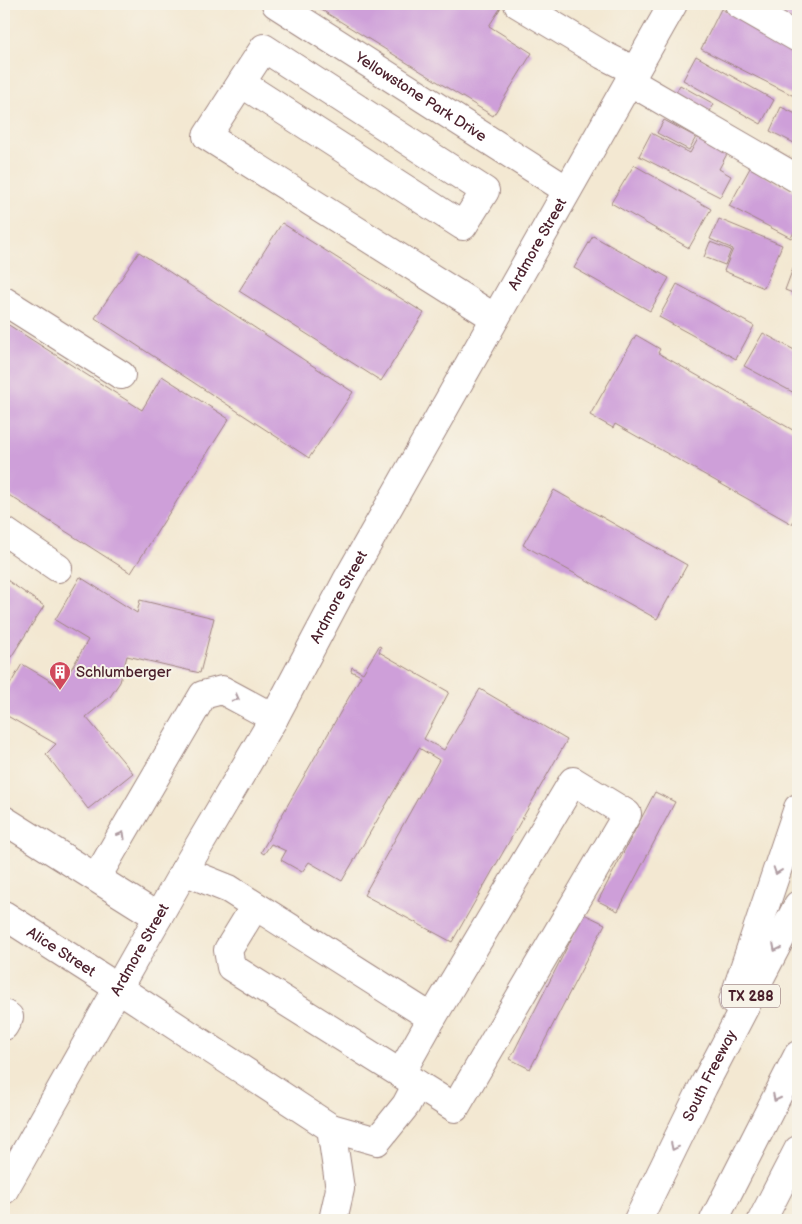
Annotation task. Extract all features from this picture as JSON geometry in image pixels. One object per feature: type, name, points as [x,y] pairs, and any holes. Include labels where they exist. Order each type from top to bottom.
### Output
[{"type":"main road","name":"Yellowstone Park Drive","points":[[276,4],[566,190]]},
{"type":"main road","points":[[518,4],[603,54],[632,76],[798,179]]},
{"type":"main road","points":[[739,4],[798,38]]},
{"type":"main road","name":"Ardmore Street","points":[[4,1190],[184,870],[274,718],[346,582],[632,76],[664,7]]},
{"type":"main road","points":[[241,83],[463,226],[486,191],[264,48],[241,83],[207,136],[495,318]]},
{"type":"main road","points":[[4,301],[121,374]]},
{"type":"main road","points":[[4,531],[58,568]]},
{"type":"main road","points":[[97,877],[203,695],[222,690],[274,718]]},
{"type":"main road","points":[[255,906],[228,950],[231,967],[409,1079],[456,1108],[627,814],[573,781],[432,1018],[409,1079]]},
{"type":"main road","points":[[703,1087],[798,808]]},
{"type":"main road","points":[[4,820],[158,917]]},
{"type":"main road","points":[[184,870],[229,889],[432,1018]]},
{"type":"main road","name":"South Freeway","points":[[638,1220],[703,1087],[798,905]]},
{"type":"main road","name":"Alice Street","points":[[4,914],[332,1128],[377,1140],[406,1105],[409,1079]]},
{"type":"main road","points":[[4,1014],[9,1017],[4,1026]]},
{"type":"main road","points":[[714,1220],[798,1055]]},
{"type":"main road","points":[[332,1128],[340,1189],[333,1220]]},
{"type":"main road","points":[[762,1220],[798,1150]]},
{"type":"building","points":[[312,4],[503,4],[489,26],[532,53],[493,116]]},
{"type":"building","points":[[764,4],[798,4],[798,25]]},
{"type":"building","points":[[721,9],[798,47],[798,98],[701,49]]},
{"type":"building","points":[[696,56],[774,100],[761,124],[683,80]]},
{"type":"building","points":[[680,85],[714,104],[708,115],[674,96]]},
{"type":"building","points":[[781,107],[798,115],[798,145],[770,131]]},
{"type":"building","points":[[664,120],[696,137],[689,150],[657,133]]},
{"type":"building","points":[[651,133],[690,153],[699,137],[728,152],[719,169],[731,176],[720,197],[639,156]]},
{"type":"building","points":[[634,165],[711,209],[689,248],[611,203]]},
{"type":"building","points":[[750,168],[798,194],[798,224],[791,238],[729,206]]},
{"type":"building","points":[[719,219],[782,245],[764,288],[724,271],[733,249],[710,239]]},
{"type":"building","points":[[282,223],[424,313],[381,381],[239,291]]},
{"type":"building","points":[[593,236],[669,278],[650,311],[574,268]]},
{"type":"building","points":[[710,242],[731,250],[725,265],[704,257]]},
{"type":"building","points":[[139,252],[353,392],[309,458],[95,318]]},
{"type":"building","points":[[798,255],[798,295],[785,290]]},
{"type":"building","points":[[677,284],[754,326],[736,359],[659,317]]},
{"type":"building","points":[[4,322],[142,410],[162,376],[229,419],[131,573],[4,492]]},
{"type":"building","points":[[763,333],[798,352],[798,395],[744,366]]},
{"type":"building","points":[[636,335],[660,349],[658,353],[798,433],[798,513],[792,524],[615,424],[613,428],[590,415]]},
{"type":"building","points":[[554,490],[687,565],[657,619],[523,545]]},
{"type":"building","name":"Schlumberger","points":[[80,577],[137,613],[140,600],[214,618],[200,673],[127,656],[120,682],[110,697],[86,717],[133,773],[88,809],[46,754],[56,744],[4,714],[4,695],[22,664],[61,687],[88,640],[55,620]]},
{"type":"building","points":[[4,578],[44,606],[4,668]]},
{"type":"building","points":[[379,646],[381,647],[379,652],[449,692],[424,739],[444,750],[480,689],[567,740],[452,942],[364,895],[439,760],[419,748],[342,881],[309,862],[302,872],[281,860],[286,851],[271,844],[264,854],[261,852],[361,676],[351,671],[352,667],[363,673]]},
{"type":"building","points":[[655,792],[675,802],[618,911],[598,901]]},
{"type":"building","points":[[584,914],[605,924],[530,1069],[510,1059]]},
{"type":"place","name":"Schlumberger","points":[[60,691]]}]
